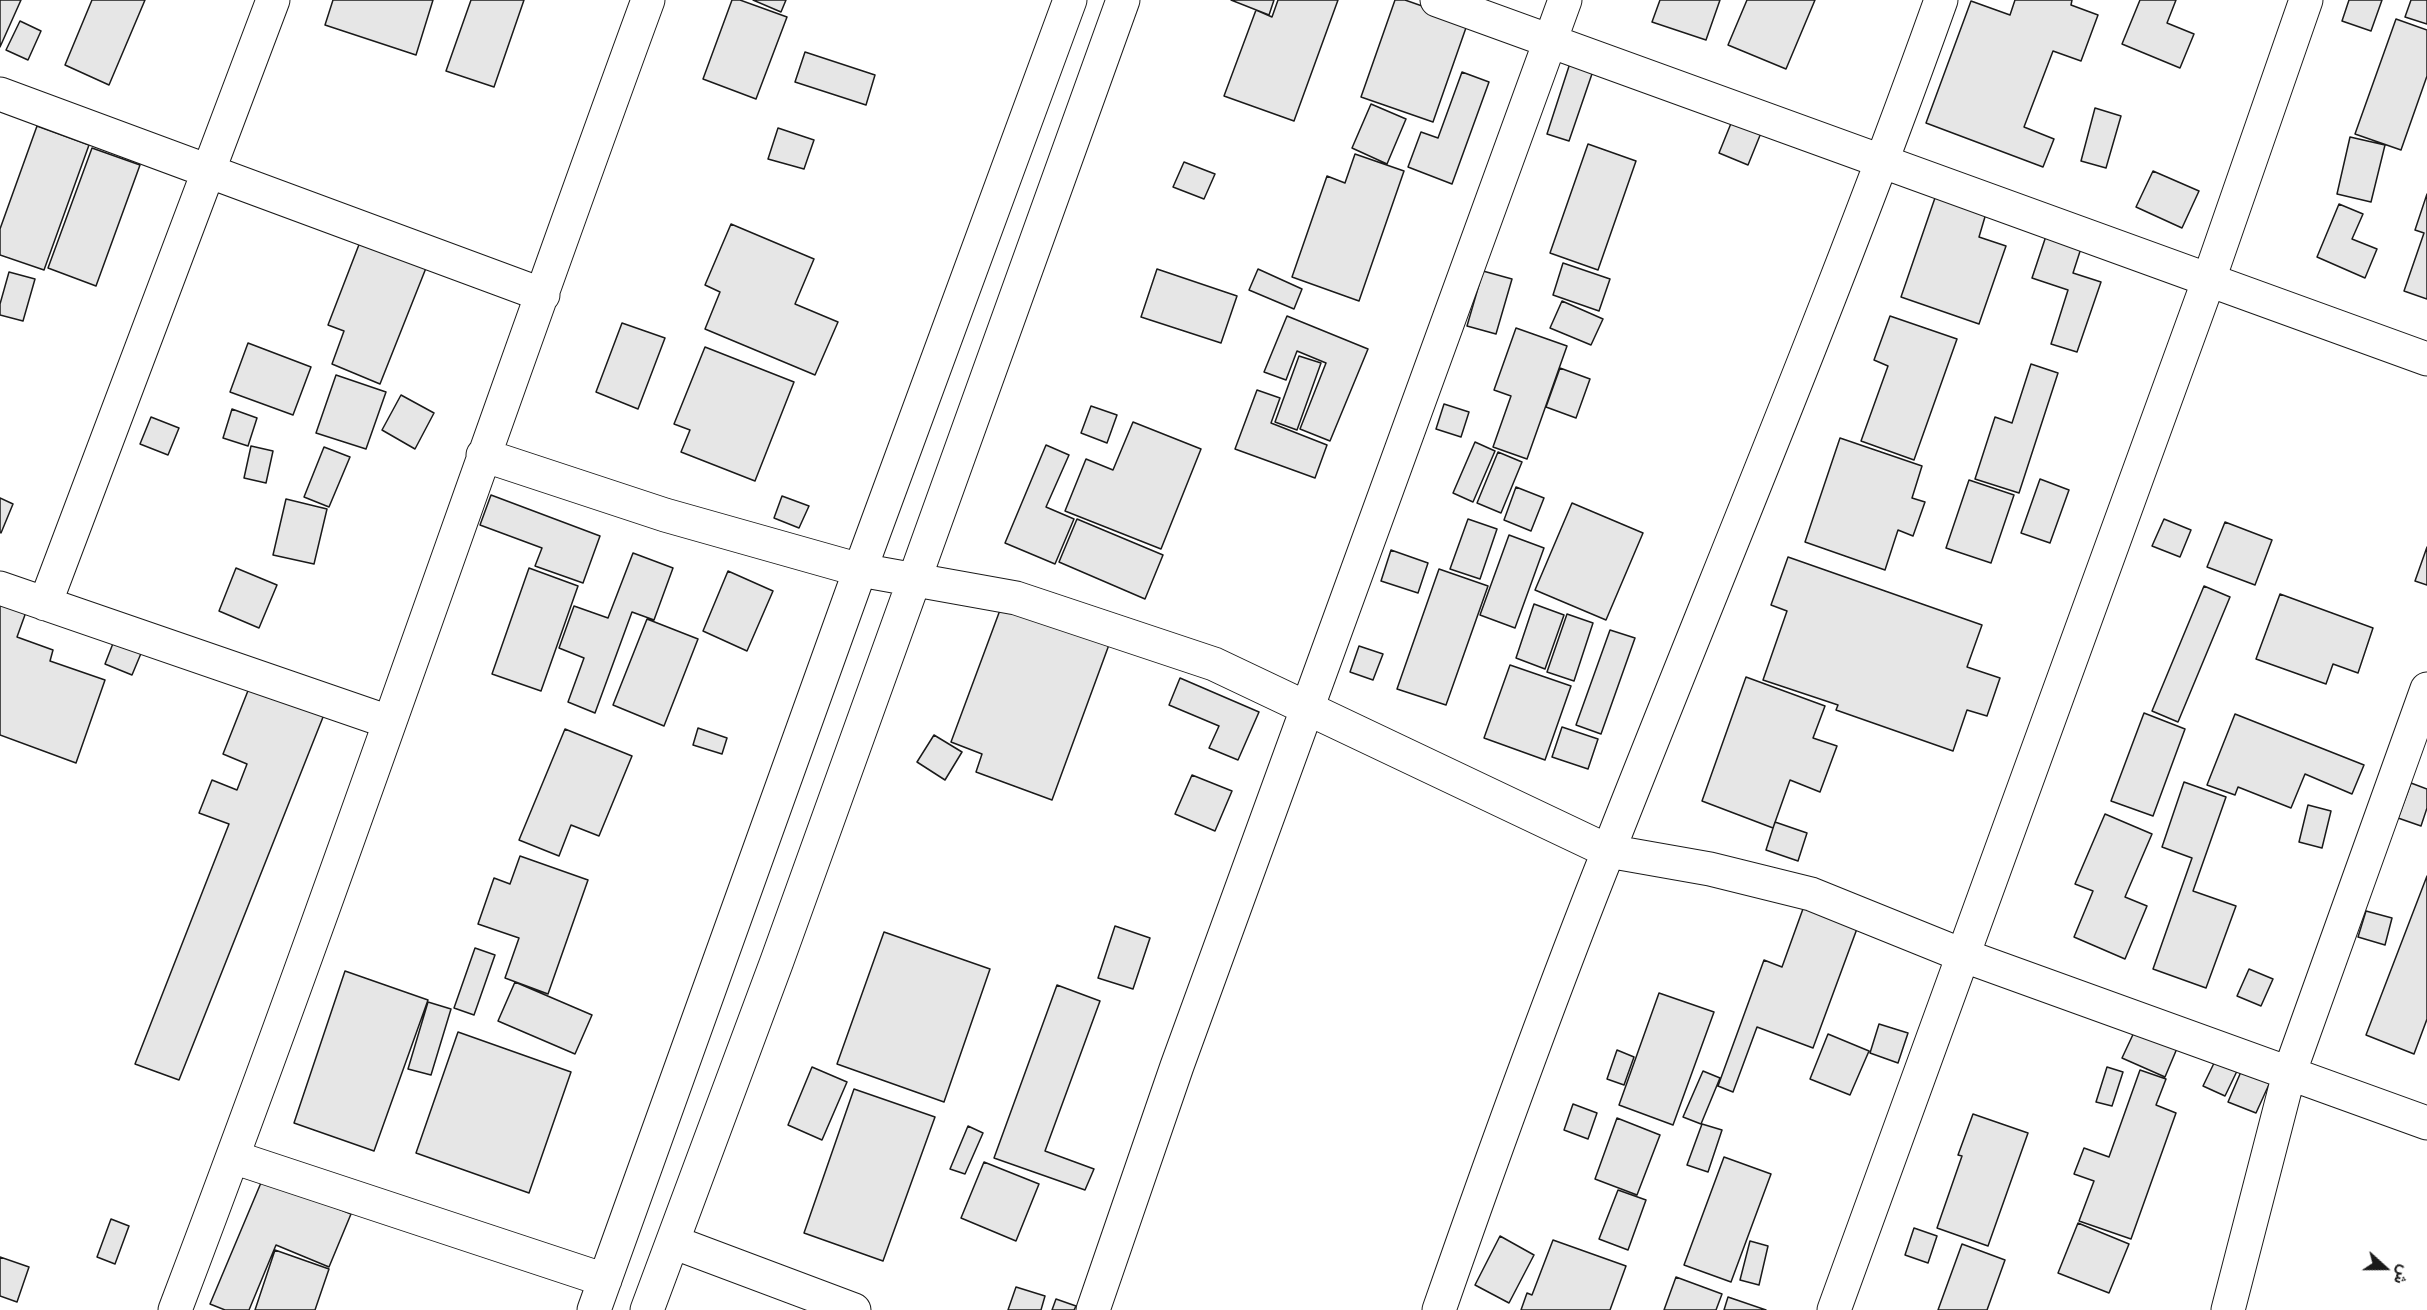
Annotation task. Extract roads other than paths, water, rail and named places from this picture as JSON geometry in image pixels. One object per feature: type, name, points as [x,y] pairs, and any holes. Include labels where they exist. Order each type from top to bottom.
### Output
[{"type":"street","points":[[45,604],[273,0]]},
{"type":"street","points":[[175,1310],[233,1157],[648,0]]},
{"type":"street","points":[[233,1157],[599,1295],[860,570],[1070,0]]},
{"type":"street","points":[[647,1310],[915,578],[1123,0]]},
{"type":"street","points":[[1437,0],[2208,282],[2427,359]]},
{"type":"street","points":[[1093,1310],[1173,1077],[1565,0]]},
{"type":"street","points":[[1438,1310],[1490,1164],[1608,851],[1883,162],[1941,0]]},
{"type":"street","points":[[1834,1310],[2208,282],[2306,0]]},
{"type":"street","points":[[0,94],[543,295]]},
{"type":"street","points":[[483,455],[665,514],[860,570],[915,578],[1016,598],[1214,664],[1608,851],[1710,869],[1811,894],[1962,955],[2427,1123]]},
{"type":"street","points":[[0,588],[389,722]]},
{"type":"street","points":[[2228,1310],[2289,1074],[2427,689]]},
{"type":"street","points":[[673,1242],[854,1310]]}]
